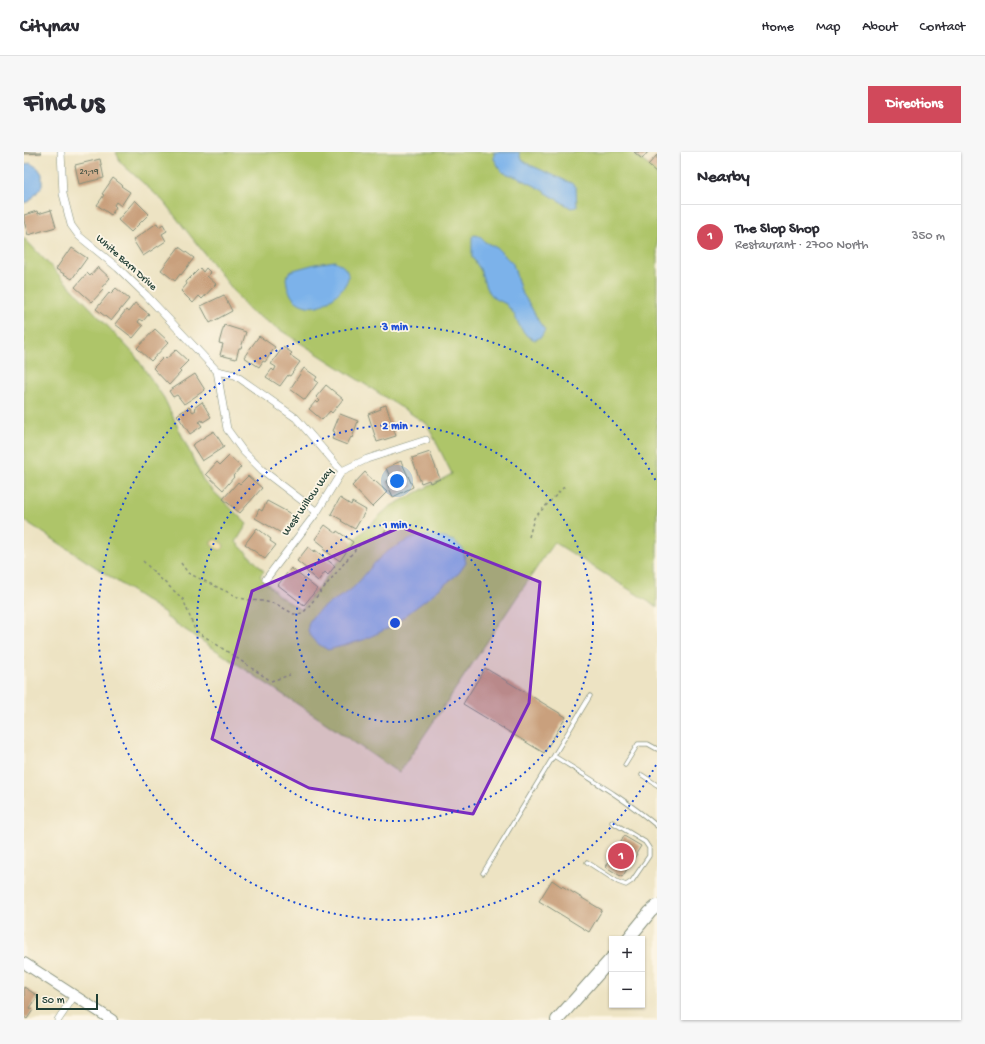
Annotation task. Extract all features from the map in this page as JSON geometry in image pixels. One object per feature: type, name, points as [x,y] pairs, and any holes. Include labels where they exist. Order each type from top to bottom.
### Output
[{"type":"main road","points":[[631,936],[655,907],[657,899]]},
{"type":"main road","points":[[558,1020],[609,961]]},
{"type":"main road","points":[[24,963],[112,1020]]},
{"type":"street","name":"White Barn Drive","points":[[61,152],[63,194],[71,226],[79,236],[118,268],[148,297],[217,371]]},
{"type":"street","points":[[317,512],[262,470],[243,451],[228,429],[217,371],[235,375],[296,418],[342,471]]},
{"type":"street","name":"West Willow Way","points":[[266,579],[317,512],[342,471],[367,458],[426,440]]},
{"type":"street","points":[[58,1020],[74,996]]},
{"type":"lane","points":[[483,873],[590,696]]},
{"type":"lane","points":[[625,764],[638,744],[648,744],[657,749]]},
{"type":"lane","points":[[554,756],[637,810],[657,826]]},
{"type":"lane","points":[[642,775],[657,785]]},
{"type":"lane","points":[[587,862],[618,882],[626,885],[632,881],[649,856],[649,848],[646,842],[612,822]]},
{"type":"path","points":[[529,537],[534,518],[566,485]]},
{"type":"path","points":[[182,563],[188,573],[240,598],[276,604],[294,614],[299,614],[304,612],[359,545],[386,531]]},
{"type":"path","points":[[143,561],[183,599],[195,630],[271,681],[290,675]]},
{"type":"highlighted area","points":[[401,527],[540,582],[529,703],[473,814],[309,788],[212,739],[252,591]]},
{"type":"green space","points":[[116,152],[631,152],[657,172],[657,607],[554,542],[399,773],[166,617],[165,613],[24,520],[24,238],[134,354],[164,398],[204,482],[247,524],[236,542],[264,571],[260,576],[279,596],[301,610],[358,536],[389,507],[452,474],[427,424],[249,310],[163,201],[121,163]]},
{"type":"sand","points":[[215,539],[223,544],[224,547],[221,550],[211,545],[211,542]]},
{"type":"water","points":[[494,152],[519,152],[521,159],[530,165],[571,183],[576,187],[577,207],[571,208],[535,186],[502,172],[494,159]]},
{"type":"water","points":[[30,163],[38,168],[42,174],[42,186],[30,201],[24,203],[24,165]]},
{"type":"water","points":[[474,235],[479,236],[485,242],[497,248],[513,264],[521,291],[545,330],[541,337],[535,340],[527,336],[520,327],[514,314],[506,304],[494,298],[486,288],[480,269],[472,257],[472,237]]},
{"type":"water","points":[[335,261],[344,268],[348,274],[348,278],[346,283],[334,297],[321,305],[308,306],[299,303],[292,297],[287,286],[286,278],[290,271],[315,264]]},
{"type":"water","points":[[418,536],[438,536],[454,541],[463,549],[466,563],[459,573],[389,628],[363,640],[328,650],[311,638],[308,626],[314,615],[354,587],[375,562],[383,555],[400,544]]},
{"type":"building","points":[[24,152],[41,152],[42,153],[24,154]]},
{"type":"building","points":[[634,152],[648,152],[642,159]]},
{"type":"building","points":[[657,155],[657,173],[648,165]]},
{"type":"building","points":[[100,159],[104,178],[79,184],[75,165]]},
{"type":"building","points":[[113,178],[130,192],[121,206],[116,202],[114,205],[116,207],[111,215],[97,205],[104,195],[102,194]]},
{"type":"building","points":[[135,200],[149,214],[131,232],[118,220]]},
{"type":"building","points":[[51,210],[56,227],[28,235],[24,215],[37,211],[38,214]]},
{"type":"building","points":[[157,223],[159,227],[163,224],[167,231],[162,234],[166,241],[143,256],[133,240]]},
{"type":"building","points":[[179,247],[194,258],[175,281],[161,270]]},
{"type":"building","points":[[72,248],[87,258],[72,279],[56,269]]},
{"type":"building","points":[[98,267],[110,278],[101,288],[103,290],[92,302],[75,287],[87,273],[90,276]]},
{"type":"building","points":[[200,268],[203,272],[206,268],[211,273],[207,276],[216,284],[202,299],[199,296],[193,303],[181,291],[187,284],[186,282]]},
{"type":"building","points":[[116,288],[129,299],[111,321],[96,309],[109,293],[110,294]]},
{"type":"building","points":[[224,295],[232,311],[210,323],[201,306]]},
{"type":"building","points":[[135,303],[149,314],[143,321],[140,319],[138,322],[143,326],[133,338],[115,324],[126,310],[128,312]]},
{"type":"building","points":[[224,325],[246,332],[236,359],[220,355],[223,344],[219,343]]},
{"type":"building","points":[[155,329],[169,342],[151,361],[137,348]]},
{"type":"building","points":[[259,336],[275,347],[265,362],[263,361],[259,367],[244,357]]},
{"type":"building","points":[[283,347],[292,353],[290,355],[300,362],[290,376],[288,375],[280,386],[266,377],[272,369],[274,371],[276,367],[271,364]]},
{"type":"building","points":[[176,350],[188,361],[179,370],[181,372],[169,385],[153,368],[164,357],[166,359]]},
{"type":"building","points":[[304,368],[317,377],[315,380],[318,382],[305,400],[290,389]]},
{"type":"building","points":[[195,374],[205,390],[184,404],[177,395],[173,397],[169,391]]},
{"type":"building","points":[[326,385],[343,399],[332,413],[330,411],[322,420],[309,409],[316,401],[318,403],[320,401],[316,397]]},
{"type":"building","points":[[202,402],[211,417],[203,422],[202,420],[199,422],[202,426],[190,434],[177,415],[189,407],[193,412],[196,410],[194,408]]},
{"type":"building","points":[[386,405],[396,436],[377,442],[368,414],[381,409],[380,407]]},
{"type":"building","points":[[340,414],[358,421],[352,438],[351,437],[347,445],[332,439],[335,432],[333,431]]},
{"type":"building","points":[[214,431],[224,447],[202,461],[192,445]]},
{"type":"building","points":[[430,452],[440,479],[430,483],[429,480],[421,483],[412,458]]},
{"type":"building","points":[[229,456],[241,467],[223,490],[206,474],[217,462],[220,465]]},
{"type":"building","points":[[401,461],[413,487],[393,497],[386,481],[391,479],[386,468]]},
{"type":"building","points":[[365,472],[374,482],[375,481],[387,492],[372,507],[352,486]]},
{"type":"building","points":[[248,476],[262,488],[240,513],[223,499],[238,482],[240,484]]},
{"type":"building","points":[[340,498],[351,505],[352,502],[366,510],[355,529],[331,514]]},
{"type":"building","points":[[267,501],[293,515],[283,534],[255,518],[259,509],[262,511]]},
{"type":"building","points":[[325,525],[353,542],[340,561],[323,549],[325,547],[315,539]]},
{"type":"building","points":[[257,528],[276,545],[265,559],[245,544]]},
{"type":"building","points":[[308,547],[314,552],[315,550],[335,566],[328,575],[325,572],[318,581],[297,561]]},
{"type":"building","points":[[291,568],[317,589],[304,605],[278,585]]},
{"type":"building","points":[[485,668],[566,717],[544,753],[463,704]]},
{"type":"building","points":[[624,836],[641,846],[622,877],[606,867],[609,859]]},
{"type":"building","points":[[552,880],[602,910],[589,932],[539,901]]},
{"type":"building","points":[[24,987],[38,996],[30,1008],[33,1010],[27,1019],[24,1017]]},
{"type":"place","name":"The Slop Shop","points":[[621,856]]}]
